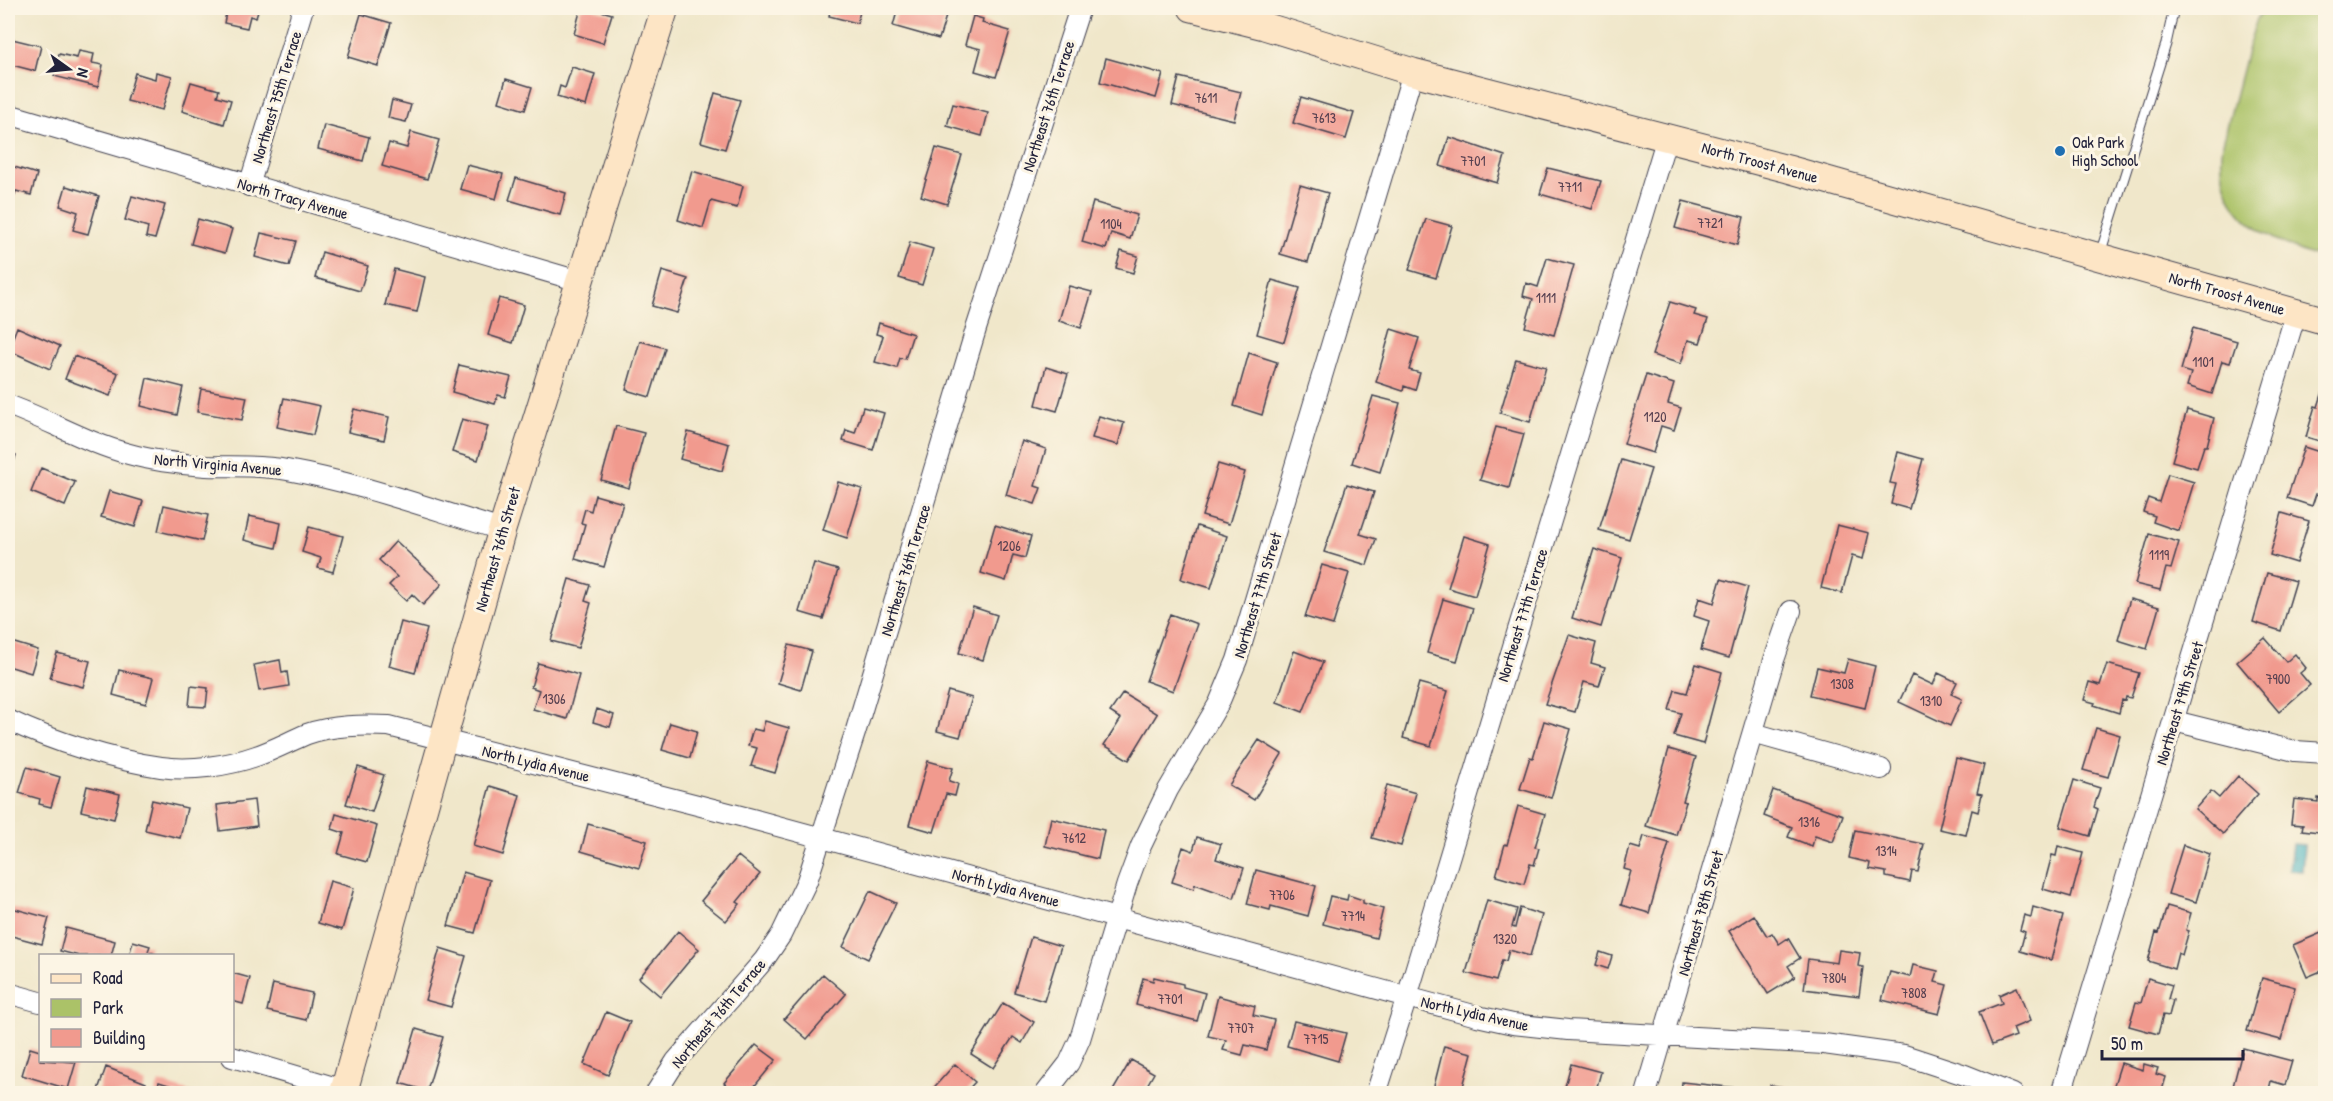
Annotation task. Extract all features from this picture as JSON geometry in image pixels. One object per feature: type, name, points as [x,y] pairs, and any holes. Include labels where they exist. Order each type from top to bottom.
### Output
[{"type":"street","name":"Northeast 75th Terrace","points":[[249,186],[303,8]]},
{"type":"street","name":"Northeast 76th Street","points":[[344,1092],[501,530],[665,8]]},
{"type":"street","name":"Northeast 76th Terrace","points":[[655,1094],[676,1061],[764,960],[781,935],[807,881],[889,621],[976,329],[1080,8]]},
{"type":"street","name":"North Troost Avenue","points":[[1192,8],[1267,17],[1413,72],[1788,169],[2325,321]]},
{"type":"street","name":"Northeast 77th Street","points":[[1045,1094],[1069,1063],[1080,1039],[1116,918],[1141,846],[1168,790],[1219,704],[1237,660],[1413,72]]},
{"type":"street","name":"North Tracy Avenue","points":[[8,114],[579,281]]},
{"type":"street","name":"Northeast 77th Terrace","points":[[1376,1094],[1667,137]]},
{"type":"street","name":"Northeast 79th Street","points":[[2061,1094],[2296,313]]},
{"type":"street","name":"North Virginia Avenue","points":[[8,405],[94,443],[130,454],[168,462],[206,466],[247,465],[286,470],[337,481],[501,530]]},
{"type":"street","name":"Northeast 78th Street","points":[[1646,1094],[1791,611]]},
{"type":"street","name":"North Lydia Avenue","points":[[8,720],[73,745],[162,768],[189,768],[230,763],[256,756],[309,734],[343,727],[389,726],[821,837],[1407,998],[1513,1024],[1568,1030],[1824,1044],[1904,1055],[2013,1094]]},
{"type":"street","points":[[2174,721],[2295,751],[2325,753]]},
{"type":"street","points":[[1753,733],[1881,770]]},
{"type":"street","points":[[8,993],[39,1002]]},
{"type":"street","points":[[234,1058],[344,1092]]},
{"type":"lane","points":[[2099,256],[2166,44],[2174,8]]},
{"type":"green space","points":[[2264,8],[2325,8],[2325,260],[2283,244],[2248,221],[2235,207],[2226,189],[2222,168],[2223,143],[2248,47],[2257,19]]},
{"type":"water","points":[[2292,844],[2304,845],[2302,871],[2289,870]]},
{"type":"building","points":[[227,8],[259,8],[256,18],[250,16],[247,28],[224,23]]},
{"type":"building","points":[[581,8],[591,8],[612,14],[603,43],[574,34]]},
{"type":"building","points":[[821,8],[861,8],[857,23],[829,16],[830,11]]},
{"type":"building","points":[[898,8],[914,8],[946,16],[939,39],[893,26]]},
{"type":"building","points":[[361,14],[391,23],[378,66],[348,57]]},
{"type":"building","points":[[973,16],[983,19],[982,23],[1010,31],[996,77],[975,71],[981,49],[965,45]]},
{"type":"building","points":[[8,38],[41,46],[35,71],[8,64]]},
{"type":"building","points":[[79,51],[94,54],[92,63],[103,65],[98,87],[54,76],[59,54],[77,58]]},
{"type":"building","points":[[1106,58],[1163,74],[1156,98],[1100,82]]},
{"type":"building","points":[[572,67],[595,74],[586,106],[557,97],[560,86],[565,88]]},
{"type":"building","points":[[156,72],[172,76],[162,110],[127,101],[135,73],[155,79]]},
{"type":"building","points":[[1179,77],[1241,92],[1234,120],[1172,105]]},
{"type":"building","points":[[506,79],[532,87],[525,110],[499,102]]},
{"type":"building","points":[[191,82],[219,90],[217,96],[231,100],[224,124],[182,111]]},
{"type":"building","points":[[715,93],[740,100],[725,149],[701,142]]},
{"type":"building","points":[[1301,97],[1354,113],[1346,139],[1293,123]]},
{"type":"building","points":[[392,100],[411,105],[406,122],[388,118]]},
{"type":"building","points":[[953,104],[988,113],[982,136],[947,126]]},
{"type":"building","points":[[324,125],[369,137],[363,161],[318,149]]},
{"type":"building","points":[[411,132],[439,140],[427,179],[382,166],[389,143],[407,148]]},
{"type":"building","points":[[1449,137],[1505,156],[1497,183],[1440,166]]},
{"type":"building","points":[[936,148],[962,155],[947,204],[921,196]]},
{"type":"building","points":[[8,165],[37,174],[31,195],[16,191],[12,204],[8,203]]},
{"type":"building","points":[[467,165],[503,174],[496,199],[460,189]]},
{"type":"building","points":[[1548,168],[1601,181],[1592,209],[1540,194]]},
{"type":"building","points":[[692,171],[743,186],[737,208],[711,201],[703,228],[678,220]]},
{"type":"building","points":[[516,178],[566,193],[560,215],[509,200]]},
{"type":"building","points":[[1300,185],[1328,193],[1308,262],[1280,254]]},
{"type":"building","points":[[66,186],[99,196],[88,234],[73,230],[78,212],[60,206]]},
{"type":"building","points":[[132,196],[165,205],[155,239],[146,237],[148,227],[125,220]]},
{"type":"building","points":[[1683,201],[1744,217],[1737,245],[1675,228]]},
{"type":"building","points":[[1093,202],[1137,215],[1130,239],[1111,233],[1106,249],[1082,242]]},
{"type":"building","points":[[198,219],[232,229],[225,253],[191,244]]},
{"type":"building","points":[[1426,219],[1452,226],[1436,278],[1409,270]]},
{"type":"building","points":[[261,233],[296,241],[289,266],[255,257]]},
{"type":"building","points":[[910,242],[933,249],[922,285],[899,278]]},
{"type":"building","points":[[1121,251],[1138,256],[1133,273],[1116,268]]},
{"type":"building","points":[[322,252],[368,266],[360,291],[315,278]]},
{"type":"building","points":[[1547,258],[1574,265],[1554,335],[1525,327],[1533,299],[1523,296],[1526,283],[1538,287]]},
{"type":"building","points":[[394,269],[425,277],[417,312],[385,305]]},
{"type":"building","points":[[662,271],[688,279],[677,313],[652,306]]},
{"type":"building","points":[[1272,280],[1300,288],[1284,342],[1257,334]]},
{"type":"building","points":[[1069,286],[1092,292],[1081,328],[1059,321]]},
{"type":"building","points":[[499,298],[524,305],[513,343],[488,335]]},
{"type":"building","points":[[1670,302],[1696,310],[1694,315],[1708,319],[1700,343],[1688,340],[1681,364],[1652,355]]},
{"type":"building","points":[[879,323],[913,334],[905,359],[900,358],[897,368],[875,362],[883,336],[876,334]]},
{"type":"building","points":[[17,327],[60,346],[50,369],[8,350]]},
{"type":"building","points":[[2193,328],[2237,341],[2230,363],[2222,361],[2212,394],[2187,386],[2191,373],[2181,370]]},
{"type":"building","points":[[1391,329],[1419,338],[1409,370],[1420,373],[1415,390],[1404,386],[1403,391],[1376,382]]},
{"type":"building","points":[[640,341],[665,348],[650,397],[626,390]]},
{"type":"building","points":[[1249,353],[1277,362],[1262,415],[1234,406]]},
{"type":"building","points":[[74,356],[118,373],[110,396],[65,379]]},
{"type":"building","points":[[1516,359],[1546,367],[1530,422],[1500,413]]},
{"type":"building","points":[[459,365],[511,377],[505,397],[498,395],[495,404],[452,392]]},
{"type":"building","points":[[1046,367],[1068,374],[1057,411],[1036,405]]},
{"type":"building","points":[[1646,375],[1674,384],[1668,404],[1681,408],[1674,430],[1661,426],[1653,453],[1624,444]]},
{"type":"building","points":[[147,378],[183,387],[177,415],[141,406]]},
{"type":"building","points":[[2325,385],[2326,443],[2306,437],[2315,406],[2318,407]]},
{"type":"building","points":[[201,389],[247,397],[242,420],[197,412]]},
{"type":"building","points":[[1373,396],[1400,403],[1380,472],[1352,463]]},
{"type":"building","points":[[284,398],[320,406],[313,435],[277,427]]},
{"type":"building","points":[[863,407],[884,413],[873,450],[843,441],[846,430],[855,433]]},
{"type":"building","points":[[354,409],[389,417],[384,440],[348,432]]},
{"type":"building","points":[[2187,410],[2214,418],[2207,446],[2204,446],[2197,468],[2172,461]]},
{"type":"building","points":[[1099,416],[1124,423],[1118,445],[1092,438]]},
{"type":"building","points":[[462,419],[488,426],[478,460],[452,452]]},
{"type":"building","points":[[616,426],[644,433],[629,488],[601,480]]},
{"type":"building","points":[[1496,427],[1524,434],[1509,488],[1480,480]]},
{"type":"building","points":[[688,432],[729,444],[722,471],[680,459]]},
{"type":"building","points":[[1022,441],[1046,449],[1035,486],[1041,488],[1035,504],[1006,495]]},
{"type":"building","points":[[2304,447],[2326,454],[2326,465],[2321,479],[2326,481],[2326,486],[2322,496],[2316,494],[2312,506],[2287,498]]},
{"type":"building","points":[[8,452],[16,455],[8,482]]},
{"type":"building","points":[[1898,452],[1923,459],[1909,509],[1891,504],[1896,484],[1890,483]]},
{"type":"building","points":[[1621,460],[1651,469],[1629,539],[1599,530]]},
{"type":"building","points":[[1218,464],[1245,472],[1229,524],[1202,516]]},
{"type":"building","points":[[41,468],[75,482],[65,506],[31,492]]},
{"type":"building","points":[[2168,474],[2194,482],[2179,531],[2153,522],[2155,516],[2143,512],[2148,498],[2159,502]]},
{"type":"building","points":[[838,482],[862,489],[847,538],[823,530]]},
{"type":"building","points":[[1347,484],[1374,492],[1360,534],[1376,539],[1367,565],[1324,552]]},
{"type":"building","points":[[109,491],[143,501],[135,527],[101,517]]},
{"type":"building","points":[[595,495],[623,503],[604,567],[575,559],[585,524],[581,523],[585,509],[591,511]]},
{"type":"building","points":[[164,505],[208,515],[202,541],[158,531]]},
{"type":"building","points":[[2282,513],[2309,521],[2296,563],[2270,555]]},
{"type":"building","points":[[249,516],[281,523],[276,548],[244,540]]},
{"type":"building","points":[[995,525],[1031,536],[1025,558],[1013,555],[1006,581],[981,573]]},
{"type":"building","points":[[1837,525],[1869,533],[1863,559],[1852,556],[1842,593],[1821,588]]},
{"type":"building","points":[[1197,526],[1227,536],[1211,588],[1181,579]]},
{"type":"building","points":[[309,527],[343,536],[333,572],[318,568],[321,558],[302,552]]},
{"type":"building","points":[[2149,534],[2179,542],[2171,569],[2166,568],[2160,590],[2135,584]]},
{"type":"building","points":[[1464,536],[1490,544],[1475,596],[1448,588]]},
{"type":"building","points":[[396,541],[442,584],[423,605],[412,594],[406,601],[389,585],[397,577],[379,560]]},
{"type":"building","points":[[1594,549],[1622,558],[1601,627],[1572,618]]},
{"type":"building","points":[[814,563],[838,570],[823,619],[799,612]]},
{"type":"building","points":[[1322,565],[1349,573],[1333,625],[1305,617]]},
{"type":"building","points":[[2267,573],[2296,581],[2281,631],[2253,622]]},
{"type":"building","points":[[569,579],[590,585],[585,601],[591,603],[578,648],[551,641]]},
{"type":"building","points":[[1721,579],[1748,587],[1729,658],[1701,650],[1709,621],[1694,616],[1699,598],[1714,603]]},
{"type":"building","points":[[1443,599],[1473,608],[1457,661],[1427,653]]},
{"type":"building","points":[[2130,599],[2159,607],[2147,649],[2118,640]]},
{"type":"building","points":[[973,607],[997,615],[983,660],[959,653]]},
{"type":"building","points":[[1170,614],[1197,624],[1173,691],[1146,681]]},
{"type":"building","points":[[401,622],[427,629],[415,673],[389,666]]},
{"type":"building","points":[[1569,635],[1596,643],[1591,663],[1605,667],[1599,686],[1584,682],[1575,712],[1545,704]]},
{"type":"building","points":[[2265,638],[2286,662],[2295,654],[2306,668],[2300,673],[2310,685],[2279,712],[2237,662]]},
{"type":"building","points":[[8,641],[38,650],[31,673],[8,666]]},
{"type":"building","points":[[789,645],[812,651],[801,690],[778,683]]},
{"type":"building","points":[[1294,651],[1323,662],[1303,712],[1277,702]]},
{"type":"building","points":[[57,653],[90,661],[83,687],[50,678]]},
{"type":"building","points":[[1848,659],[1875,666],[1865,708],[1810,695],[1817,667],[1844,673]]},
{"type":"building","points":[[280,660],[282,673],[287,672],[289,686],[259,691],[254,665]]},
{"type":"building","points":[[538,663],[579,675],[567,719],[533,709],[539,690],[531,687]]},
{"type":"building","points":[[1696,664],[1722,672],[1703,744],[1674,736],[1681,713],[1669,710],[1675,690],[1687,693]]},
{"type":"building","points":[[2107,664],[2139,673],[2131,698],[2126,697],[2125,701],[2122,700],[2119,713],[2084,700],[2089,682],[2100,685]]},
{"type":"building","points":[[119,670],[153,678],[146,704],[113,695]]},
{"type":"building","points":[[1938,673],[1957,682],[1951,694],[1962,699],[1950,726],[1899,702],[1912,675],[1933,685]]},
{"type":"building","points":[[1419,683],[1448,691],[1431,746],[1403,738]]},
{"type":"building","points":[[191,686],[208,688],[206,707],[189,706]]},
{"type":"building","points":[[948,691],[972,698],[960,737],[937,731]]},
{"type":"building","points":[[1123,693],[1157,714],[1129,760],[1104,745],[1121,719],[1110,712]]},
{"type":"building","points":[[597,709],[614,715],[610,727],[593,722]]},
{"type":"building","points":[[765,721],[789,728],[775,773],[751,766],[757,748],[748,746],[753,729],[762,731]]},
{"type":"building","points":[[1544,721],[1571,729],[1551,798],[1520,789],[1530,757],[1533,758]]},
{"type":"building","points":[[670,723],[697,731],[690,758],[662,750]]},
{"type":"building","points":[[2096,728],[2120,735],[2108,777],[2083,770]]},
{"type":"building","points":[[1259,740],[1282,754],[1254,800],[1229,785]]},
{"type":"building","points":[[1669,749],[1696,757],[1676,835],[1646,826]]},
{"type":"building","points":[[1956,758],[1984,765],[1977,793],[1982,794],[1978,812],[1972,810],[1966,835],[1939,829]]},
{"type":"building","points":[[928,761],[953,768],[949,781],[958,784],[955,796],[946,794],[934,832],[909,825]]},
{"type":"building","points":[[27,767],[60,777],[51,807],[39,804],[40,799],[19,793]]},
{"type":"building","points":[[358,767],[384,775],[372,812],[346,804]]},
{"type":"building","points":[[2238,776],[2258,794],[2223,834],[2195,809],[2211,791],[2219,798]]},
{"type":"building","points":[[2074,780],[2100,788],[2094,807],[2098,809],[2090,836],[2060,827]]},
{"type":"building","points":[[1387,785],[1416,793],[1401,846],[1372,838]]},
{"type":"building","points":[[87,786],[120,794],[114,819],[81,811]]},
{"type":"building","points":[[490,786],[520,795],[503,855],[473,846]]},
{"type":"building","points":[[1773,790],[1843,815],[1833,842],[1815,836],[1812,846],[1788,837],[1792,827],[1764,816]]},
{"type":"building","points":[[2318,798],[2326,799],[2326,828],[2319,828],[2319,832],[2302,830],[2303,825],[2291,824],[2294,799],[2318,802]]},
{"type":"building","points":[[152,800],[187,808],[180,838],[145,830]]},
{"type":"building","points":[[254,800],[257,826],[220,831],[217,805]]},
{"type":"building","points":[[1518,806],[1545,814],[1535,847],[1539,848],[1534,865],[1530,864],[1524,884],[1496,876]]},
{"type":"building","points":[[336,814],[377,826],[367,862],[338,854],[344,833],[332,829]]},
{"type":"building","points":[[1051,818],[1104,830],[1098,859],[1045,846]]},
{"type":"building","points":[[588,824],[647,841],[639,868],[581,851]]},
{"type":"building","points":[[1855,830],[1924,844],[1918,872],[1912,871],[1910,882],[1886,877],[1886,872],[1869,869],[1870,863],[1849,858]]},
{"type":"building","points":[[1644,836],[1669,843],[1649,913],[1621,905],[1631,871],[1624,869],[1630,846],[1640,849]]},
{"type":"building","points":[[1197,837],[1221,844],[1216,859],[1244,868],[1234,898],[1195,884],[1194,889],[1172,882],[1183,847],[1193,851]]},
{"type":"building","points":[[2183,845],[2210,854],[2196,902],[2168,894]]},
{"type":"building","points":[[2058,846],[2083,853],[2071,897],[2043,889],[2052,855],[2056,856]]},
{"type":"building","points":[[738,856],[760,874],[737,902],[740,904],[726,921],[701,901]]},
{"type":"building","points":[[1256,870],[1316,886],[1308,916],[1271,906],[1270,910],[1247,904]]},
{"type":"building","points":[[463,872],[490,880],[475,933],[448,926]]},
{"type":"building","points":[[330,881],[354,888],[342,930],[318,923]]},
{"type":"building","points":[[870,891],[896,903],[868,959],[843,947]]},
{"type":"building","points":[[1348,895],[1363,900],[1363,903],[1383,909],[1376,938],[1323,924],[1330,896],[1347,900]]},
{"type":"building","points":[[1487,900],[1517,909],[1512,927],[1515,928],[1520,908],[1542,915],[1530,956],[1509,950],[1506,961],[1502,960],[1496,981],[1466,973]]},
{"type":"building","points":[[2167,906],[2191,913],[2186,930],[2189,931],[2182,955],[2178,953],[2174,969],[2148,961],[2156,932],[2159,933]]},
{"type":"building","points":[[8,907],[49,918],[42,944],[8,935]]},
{"type":"building","points":[[2033,907],[2063,916],[2051,960],[2020,951],[2025,932],[2020,930],[2024,915],[2031,917]]},
{"type":"building","points":[[1754,915],[1767,936],[1772,933],[1779,944],[1788,938],[1800,958],[1788,966],[1795,977],[1768,994],[1729,931]]},
{"type":"building","points":[[66,928],[115,941],[112,954],[71,954],[60,951]]},
{"type":"building","points":[[678,931],[699,949],[660,996],[639,978]]},
{"type":"building","points":[[2326,931],[2326,969],[2307,977],[2293,945]]},
{"type":"building","points":[[1031,937],[1061,946],[1044,1001],[1014,992]]},
{"type":"building","points":[[133,941],[150,946],[148,951],[155,954],[130,954]]},
{"type":"building","points":[[440,948],[466,956],[451,1007],[425,1000]]},
{"type":"building","points":[[1839,950],[1860,953],[1858,966],[1863,967],[1859,996],[1804,989],[1808,959],[1837,963]]},
{"type":"building","points":[[1600,952],[1612,956],[1608,969],[1596,965]]},
{"type":"building","points":[[1913,965],[1938,971],[1935,982],[1947,985],[1939,1014],[1882,1000],[1890,972],[1910,977]]},
{"type":"building","points":[[234,974],[250,978],[243,1004],[234,1002]]},
{"type":"building","points":[[823,974],[846,994],[807,1039],[784,1019]]},
{"type":"building","points":[[1154,977],[1183,984],[1183,987],[1205,993],[1197,1021],[1136,1005],[1143,978],[1153,981]]},
{"type":"building","points":[[2148,978],[2172,985],[2168,999],[2173,1000],[2169,1016],[2163,1015],[2158,1034],[2129,1026],[2136,1002],[2141,1003]]},
{"type":"building","points":[[2262,978],[2295,987],[2281,1040],[2247,1031]]},
{"type":"building","points":[[273,984],[312,993],[306,1020],[267,1011]]},
{"type":"building","points":[[2017,987],[2030,1021],[2013,1028],[2016,1036],[1992,1045],[1979,1012],[2002,1003],[1999,995]]},
{"type":"building","points":[[1218,996],[1255,1006],[1253,1015],[1274,1020],[1266,1050],[1245,1045],[1242,1055],[1223,1050],[1226,1040],[1208,1036]]},
{"type":"building","points":[[1003,1003],[1034,1022],[1022,1043],[1013,1037],[993,1068],[971,1054]]},
{"type":"building","points":[[606,1012],[630,1022],[608,1075],[584,1064]]},
{"type":"building","points":[[1294,1021],[1346,1033],[1338,1061],[1287,1046]]},
{"type":"building","points":[[416,1029],[443,1037],[427,1091],[400,1083]]},
{"type":"building","points":[[756,1045],[776,1060],[748,1094],[737,1094],[724,1083]]},
{"type":"building","points":[[1444,1046],[1472,1053],[1461,1094],[1432,1094]]},
{"type":"building","points":[[30,1048],[39,1051],[39,1062],[76,1062],[68,1089],[22,1075]]},
{"type":"building","points":[[2243,1048],[2292,1061],[2285,1085],[2271,1081],[2268,1094],[2231,1094]]},
{"type":"building","points":[[1131,1060],[1154,1073],[1142,1094],[1111,1094]]},
{"type":"building","points":[[2121,1063],[2143,1070],[2144,1064],[2158,1068],[2156,1074],[2166,1077],[2161,1094],[2119,1094],[2112,1091]]},
{"type":"building","points":[[955,1064],[975,1082],[964,1094],[928,1094]]},
{"type":"building","points":[[1571,1064],[1601,1072],[1595,1094],[1563,1094]]},
{"type":"building","points":[[106,1067],[146,1083],[142,1094],[105,1094],[98,1090]]},
{"type":"building","points":[[159,1082],[194,1093],[194,1094],[155,1094]]},
{"type":"building","points":[[1682,1082],[1755,1090],[1755,1094],[1681,1094]]},
{"type":"building","points":[[1770,1085],[1823,1092],[1823,1094],[1769,1094]]},
{"type":"place","name":"Oak Park High School","points":[[2060,151]]}]
